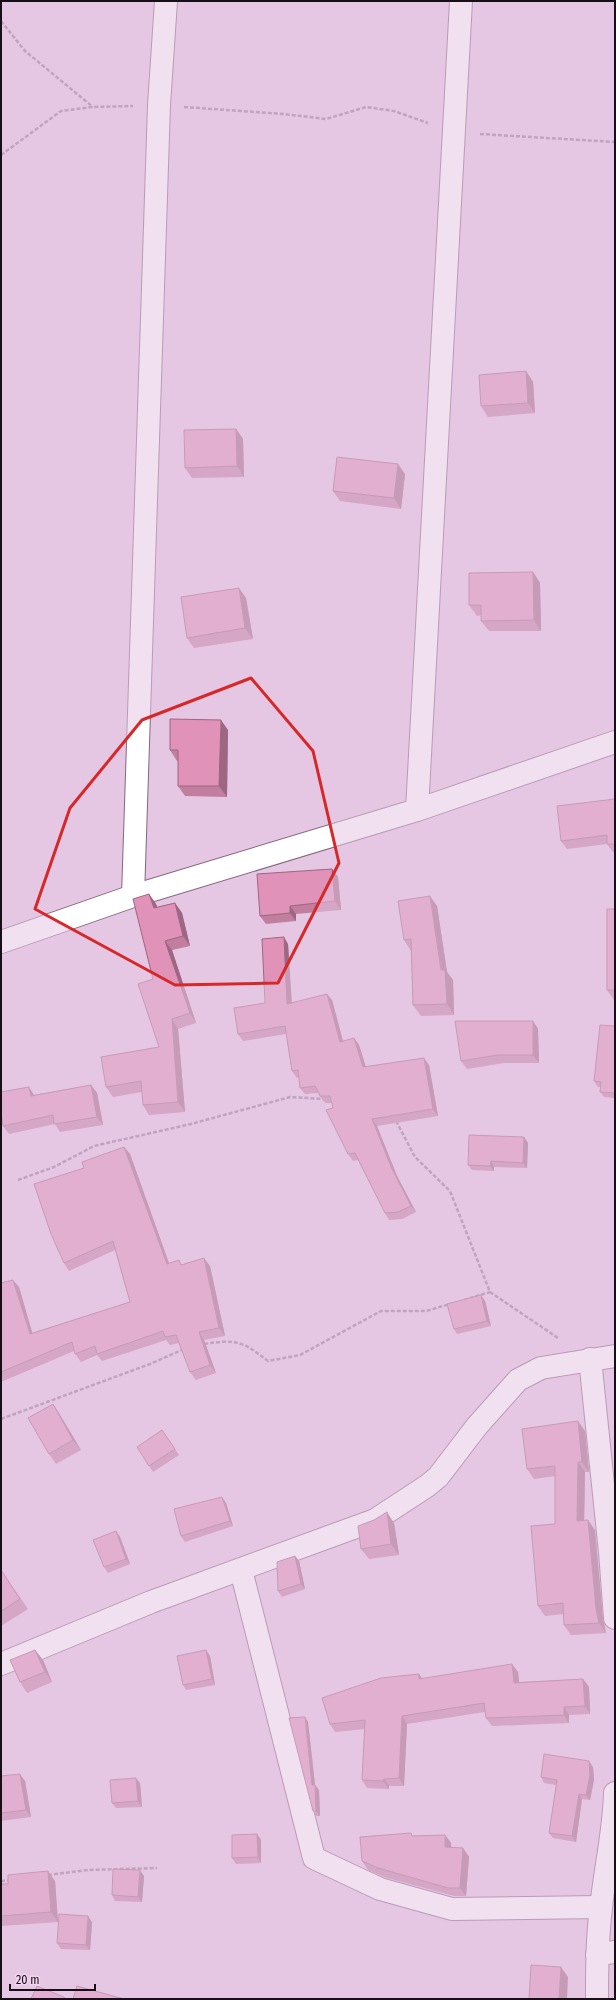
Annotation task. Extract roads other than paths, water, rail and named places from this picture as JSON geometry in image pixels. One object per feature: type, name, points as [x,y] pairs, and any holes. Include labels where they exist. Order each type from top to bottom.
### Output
[{"type":"street","points":[[132,896],[159,105],[166,1]]},
{"type":"street","points":[[417,810],[461,1]]},
{"type":"street","points":[[1,942],[132,896],[417,810],[615,742]]},
{"type":"street","points":[[1,1664],[151,1602],[375,1520],[392,1510],[438,1477],[477,1426],[518,1380],[541,1368],[615,1356]]},
{"type":"street","points":[[590,1360],[610,1552],[615,1618]]},
{"type":"street","points":[[241,1570],[314,1858],[380,1889],[452,1909],[601,1907]]},
{"type":"street","points":[[597,1999],[606,1953],[601,1907],[615,1793]]}]
